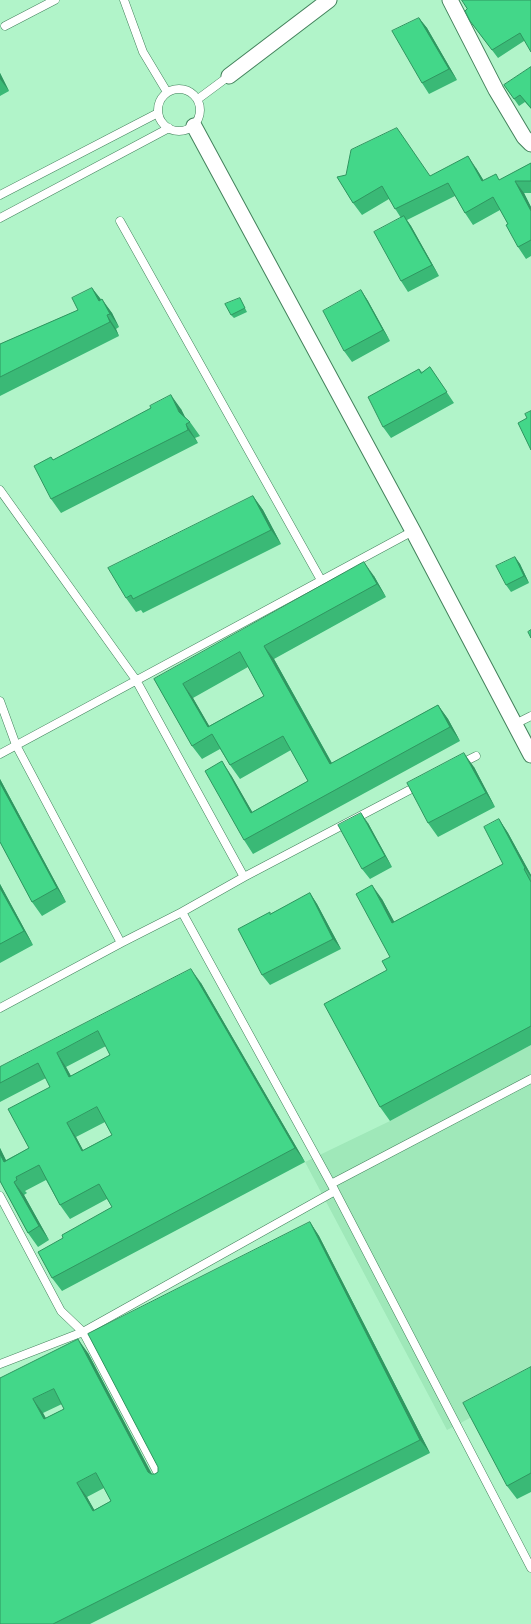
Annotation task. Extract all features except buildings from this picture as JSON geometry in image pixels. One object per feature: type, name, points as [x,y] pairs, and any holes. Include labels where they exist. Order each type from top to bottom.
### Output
[{"type":"street","points":[[229,76],[329,0]]},
{"type":"street","points":[[450,0],[458,19],[496,90],[524,138],[531,144]]},
{"type":"street","points":[[496,90],[510,81]]},
{"type":"street","points":[[194,126],[413,531],[531,755]]},
{"type":"lane","points":[[4,26],[55,0]]},
{"type":"lane","points":[[124,0],[144,52],[167,92]]},
{"type":"lane","points":[[198,99],[229,76]]},
{"type":"lane","points":[[174,89],[187,90],[198,99],[200,113],[198,120],[194,126],[187,130],[180,131],[169,128],[161,120],[158,113],[158,105],[167,92],[174,89]]},
{"type":"lane","points":[[0,195],[158,113]]},
{"type":"lane","points":[[0,218],[169,128]]},
{"type":"lane","points":[[120,221],[321,580]]},
{"type":"lane","points":[[0,490],[136,680],[244,877]]},
{"type":"lane","points":[[0,754],[413,531]]},
{"type":"lane","points":[[0,701],[16,745],[121,943]]},
{"type":"lane","points":[[515,724],[531,716]]},
{"type":"lane","points":[[450,769],[476,756]]},
{"type":"lane","points":[[0,1008],[424,782]]},
{"type":"lane","points":[[182,912],[335,1191],[531,1568]]},
{"type":"lane","points":[[331,1184],[531,1079]]},
{"type":"lane","points":[[0,1364],[83,1332],[335,1191]]},
{"type":"lane","points":[[0,1196],[61,1311],[83,1332],[163,1483]]},
{"type":"shaded area","points":[[531,1045],[531,1386],[447,1430],[305,1162],[390,1121]]}]
